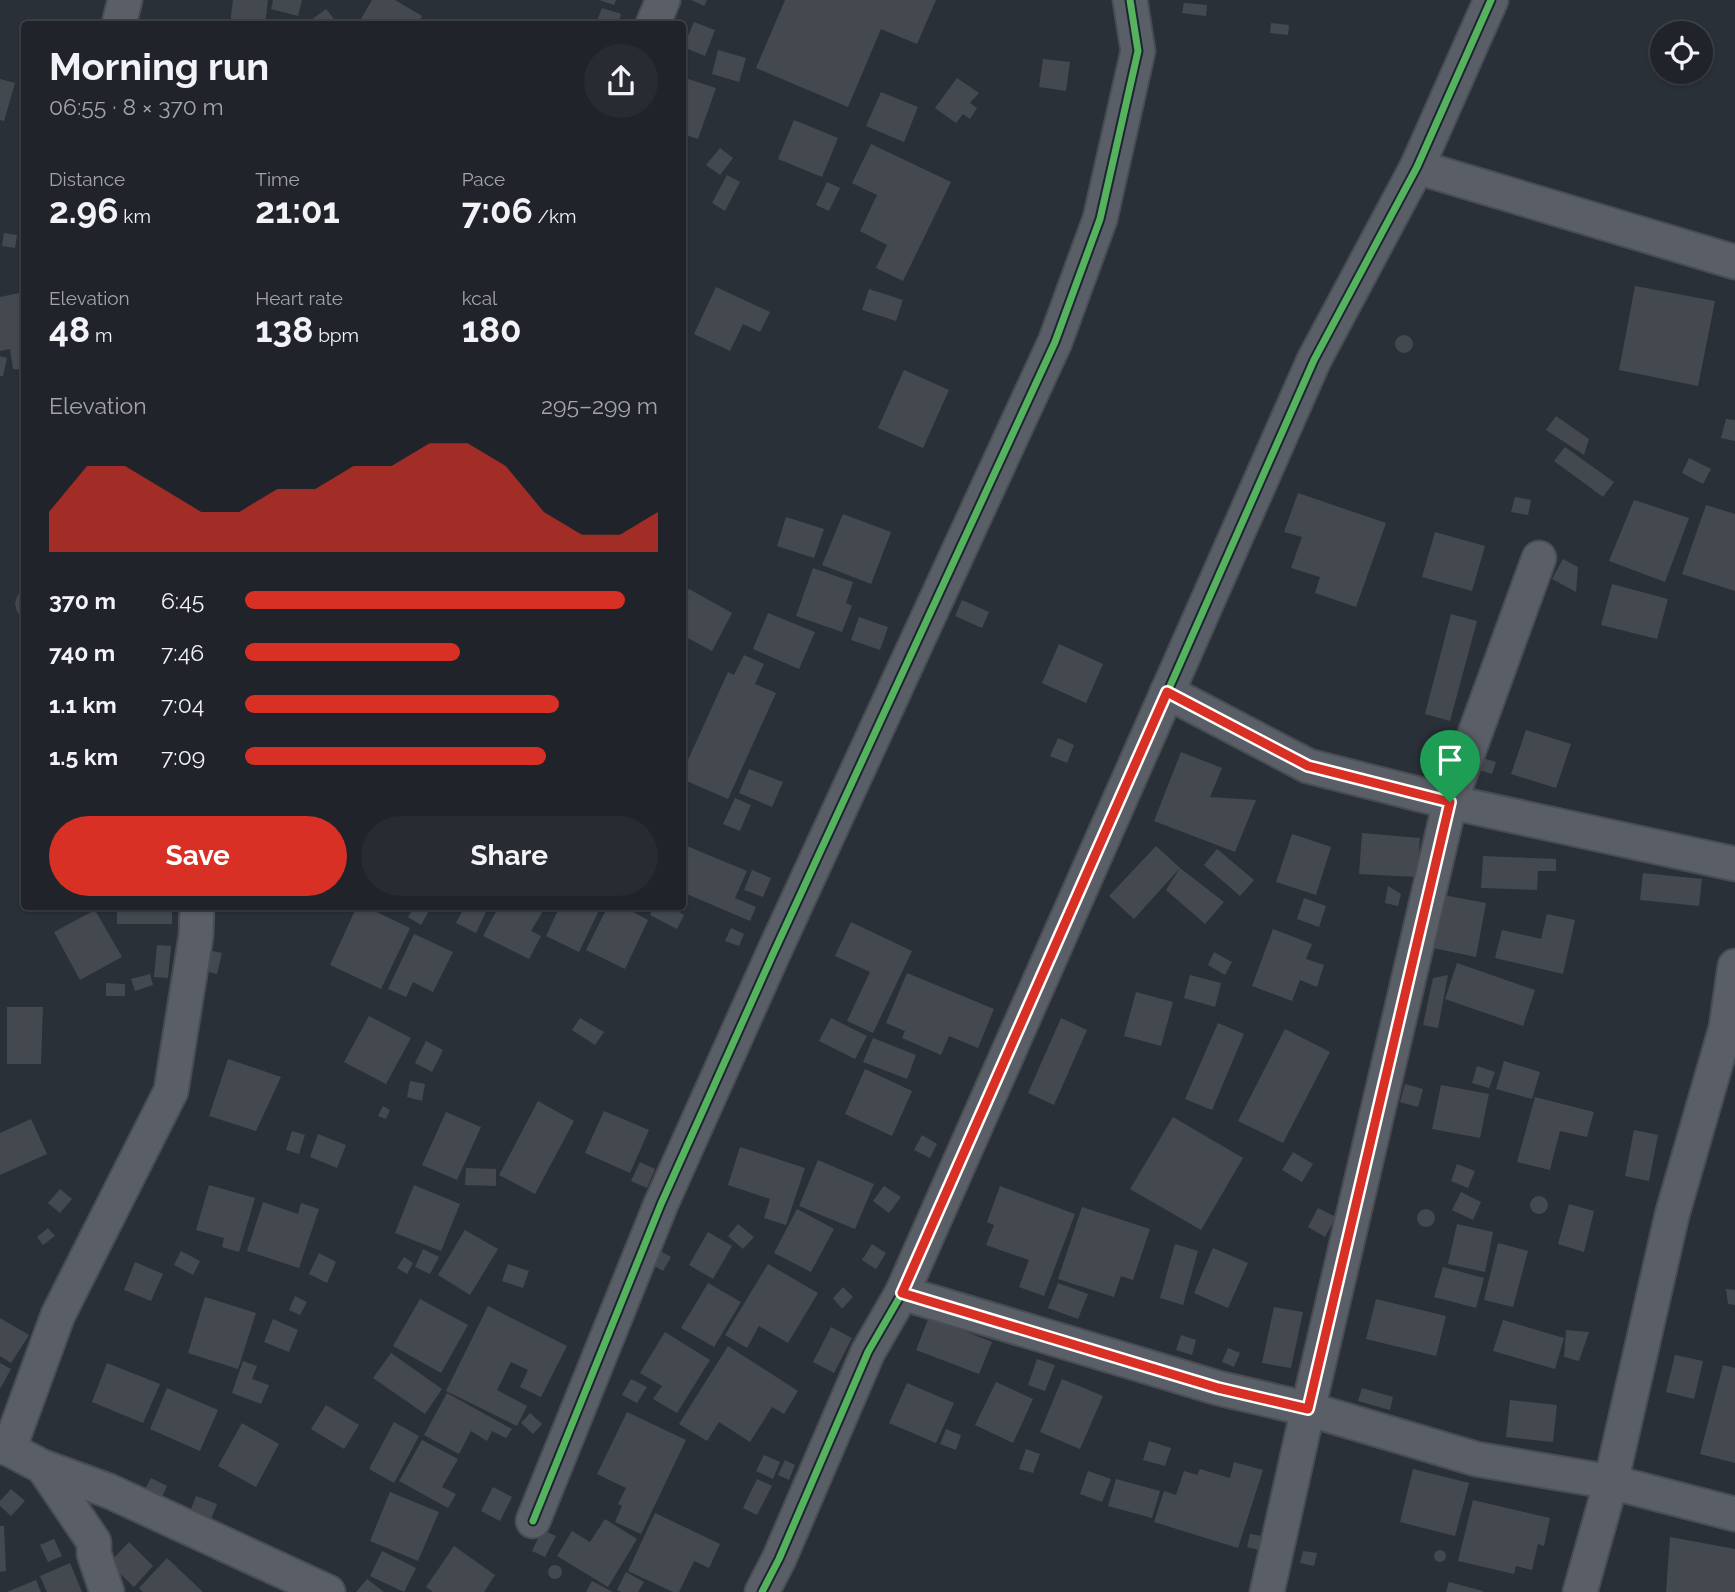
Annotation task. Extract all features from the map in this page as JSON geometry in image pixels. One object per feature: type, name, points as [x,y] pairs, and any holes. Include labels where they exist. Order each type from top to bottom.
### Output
[{"type":"street","points":[[119,21],[125,0]]},
{"type":"street","points":[[654,21],[663,0]]},
{"type":"street","points":[[533,1521],[661,1204],[1055,342],[1100,219],[1138,51],[1129,0]]},
{"type":"street","points":[[762,1592],[779,1559],[868,1352],[902,1293],[1314,360],[1417,167],[1491,0]]},
{"type":"street","points":[[1417,167],[1735,261]]},
{"type":"street","points":[[1268,1592],[1308,1409],[1450,802],[1539,558]]},
{"type":"street","points":[[1167,692],[1308,766],[1450,802],[1735,864]]},
{"type":"street","points":[[197,910],[196,936],[171,1091],[58,1315],[5,1448],[43,1467],[109,1491],[328,1592]]},
{"type":"street","points":[[1580,1592],[1611,1482],[1672,1214],[1726,1028],[1735,966]]},
{"type":"street","points":[[902,1293],[1218,1388],[1308,1409],[1476,1459],[1611,1482],[1735,1514]]},
{"type":"street","points":[[43,1467],[94,1542],[94,1554],[107,1592]]},
{"type":"building","points":[[233,0],[268,0],[265,21],[230,21]]},
{"type":"building","points":[[273,0],[302,0],[298,16],[271,9]]},
{"type":"building","points":[[372,0],[395,0],[422,16],[420,21],[360,21]]},
{"type":"building","points":[[599,0],[616,0],[614,5]]},
{"type":"building","points":[[691,0],[707,0],[704,6]]},
{"type":"building","points":[[785,0],[936,0],[917,44],[881,29],[848,107],[756,68]]},
{"type":"building","points":[[1184,3],[1207,5],[1206,16],[1182,13]]},
{"type":"building","points":[[602,8],[621,14],[619,21],[597,21]]},
{"type":"building","points":[[326,9],[336,21],[310,21]]},
{"type":"building","points":[[694,22],[715,30],[705,56],[686,48],[686,40]]},
{"type":"building","points":[[1271,23],[1289,25],[1288,35],[1270,33]]},
{"type":"building","points":[[718,50],[746,58],[739,82],[712,74]]},
{"type":"building","points":[[1043,59],[1070,62],[1066,91],[1039,87]]},
{"type":"building","points":[[686,78],[716,88],[698,139],[686,135]]},
{"type":"building","points":[[957,78],[979,93],[970,103],[977,108],[970,119],[963,114],[956,123],[935,108]]},
{"type":"building","points":[[0,79],[15,83],[4,121],[0,120]]},
{"type":"building","points":[[881,92],[918,107],[904,142],[866,126]]},
{"type":"building","points":[[794,120],[838,138],[822,177],[778,159]]},
{"type":"building","points":[[871,144],[951,182],[903,281],[876,268],[887,245],[860,231],[877,195],[852,183]]},
{"type":"building","points":[[720,148],[733,158],[720,175],[706,165]]},
{"type":"building","points":[[727,175],[740,182],[725,211],[712,203]]},
{"type":"building","points":[[827,182],[840,188],[829,211],[816,205]]},
{"type":"building","points":[[4,233],[17,235],[15,248],[2,246]]},
{"type":"building","points":[[1635,286],[1715,301],[1698,386],[1619,370]]},
{"type":"building","points":[[716,287],[770,312],[760,332],[743,324],[730,351],[694,334]]},
{"type":"building","points":[[869,289],[903,300],[896,321],[862,310]]},
{"type":"building","points":[[21,293],[21,370],[13,369],[10,349],[0,351],[0,297]]},
{"type":"building","points":[[1404,335],[1410,338],[1413,344],[1410,350],[1404,353],[1398,350],[1395,344],[1398,338]]},
{"type":"building","points":[[0,356],[7,358],[3,376],[0,376]]},
{"type":"building","points":[[904,370],[949,390],[923,448],[878,428]]},
{"type":"building","points":[[1556,416],[1589,439],[1584,455],[1546,430]]},
{"type":"building","points":[[1726,419],[1735,420],[1735,441],[1721,438]]},
{"type":"building","points":[[1565,447],[1614,482],[1603,497],[1554,461]]},
{"type":"building","points":[[1689,458],[1711,469],[1703,484],[1682,473]]},
{"type":"building","points":[[1298,493],[1386,523],[1356,607],[1315,593],[1320,577],[1291,568],[1302,537],[1284,532]]},
{"type":"building","points":[[1515,497],[1531,500],[1528,515],[1511,512]]},
{"type":"building","points":[[1634,500],[1689,518],[1665,582],[1609,561]]},
{"type":"building","points":[[1706,505],[1735,514],[1735,591],[1682,574]]},
{"type":"building","points":[[843,514],[891,532],[871,584],[822,565]]},
{"type":"building","points":[[786,517],[824,529],[814,558],[777,546]]},
{"type":"building","points":[[1435,532],[1485,546],[1472,591],[1422,577]]},
{"type":"building","points":[[1563,559],[1578,567],[1576,592],[1552,579]]},
{"type":"building","points":[[813,568],[853,582],[846,603],[852,606],[842,632],[796,616]]},
{"type":"building","points":[[1612,584],[1668,599],[1657,639],[1601,625]]},
{"type":"building","points":[[689,589],[732,613],[712,651],[686,637],[686,594]]},
{"type":"building","points":[[21,592],[21,615],[17,612],[15,603]]},
{"type":"building","points":[[962,600],[989,612],[982,628],[955,616]]},
{"type":"building","points":[[768,613],[815,632],[799,669],[753,649]]},
{"type":"building","points":[[1451,614],[1477,621],[1450,721],[1425,714]]},
{"type":"building","points":[[859,617],[888,627],[880,650],[851,640]]},
{"type":"building","points":[[1059,644],[1103,664],[1086,703],[1042,683]]},
{"type":"building","points":[[744,655],[764,664],[755,684],[776,693],[728,799],[686,781],[686,764],[728,672],[734,675]]},
{"type":"building","points":[[1526,730],[1571,744],[1556,788],[1511,774]]},
{"type":"building","points":[[1058,738],[1074,745],[1067,763],[1050,756]]},
{"type":"building","points":[[1181,752],[1222,768],[1210,797],[1256,800],[1235,852],[1154,821]]},
{"type":"building","points":[[1483,758],[1496,762],[1492,774],[1479,770]]},
{"type":"building","points":[[749,769],[783,782],[772,807],[739,793]]},
{"type":"building","points":[[735,798],[751,805],[740,831],[723,824]]},
{"type":"building","points":[[1362,833],[1420,838],[1417,877],[1359,874]]},
{"type":"building","points":[[1292,834],[1331,847],[1316,895],[1276,882]]},
{"type":"building","points":[[686,846],[747,871],[735,898],[756,907],[750,921],[686,894]]},
{"type":"building","points":[[1156,846],[1180,868],[1134,919],[1109,896]]},
{"type":"building","points":[[1217,849],[1254,880],[1240,896],[1204,865]]},
{"type":"building","points":[[1483,856],[1556,859],[1556,871],[1538,871],[1537,890],[1481,888]]},
{"type":"building","points":[[1180,868],[1224,902],[1205,924],[1166,890]]},
{"type":"building","points":[[752,870],[771,878],[763,897],[744,890]]},
{"type":"building","points":[[1643,873],[1702,879],[1699,906],[1640,900]]},
{"type":"building","points":[[1388,886],[1401,894],[1398,906],[1385,903]]},
{"type":"building","points":[[1443,895],[1486,903],[1476,957],[1433,948]]},
{"type":"building","points":[[1304,898],[1326,906],[1319,927],[1297,919]]},
{"type":"building","points":[[95,910],[122,957],[80,980],[54,932]]},
{"type":"building","points":[[117,910],[172,910],[172,924],[117,924]]},
{"type":"building","points":[[355,910],[372,910],[410,928],[381,989],[330,965]]},
{"type":"building","points":[[412,910],[429,911],[421,925],[408,917]]},
{"type":"building","points":[[463,910],[487,910],[476,933],[456,923]]},
{"type":"building","points":[[497,910],[543,911],[531,931],[541,936],[529,959],[483,936]]},
{"type":"building","points":[[558,910],[599,910],[579,952],[546,936]]},
{"type":"building","points":[[606,910],[629,910],[648,920],[625,969],[586,950]]},
{"type":"building","points":[[652,910],[675,910],[684,915],[677,929],[650,915]]},
{"type":"building","points":[[1547,914],[1575,920],[1563,974],[1495,958],[1502,930],[1541,939]]},
{"type":"building","points":[[851,922],[912,951],[873,1033],[847,1021],[870,972],[835,956]]},
{"type":"building","points":[[731,928],[744,934],[739,946],[725,941]]},
{"type":"building","points":[[1273,929],[1312,944],[1306,959],[1324,965],[1317,987],[1300,980],[1292,1001],[1252,986]]},
{"type":"building","points":[[414,934],[453,952],[433,992],[413,982],[406,997],[388,989]]},
{"type":"building","points":[[157,945],[171,946],[168,978],[154,977]]},
{"type":"building","points":[[203,949],[222,953],[217,974],[198,969]]},
{"type":"building","points":[[1214,952],[1232,962],[1225,975],[1208,965]]},
{"type":"building","points":[[1457,963],[1535,990],[1523,1026],[1445,999]]},
{"type":"building","points":[[907,973],[994,1009],[978,1048],[949,1036],[941,1055],[902,1038],[905,1031],[886,1023]]},
{"type":"building","points":[[150,974],[153,985],[135,991],[131,979]]},
{"type":"building","points":[[1190,975],[1221,983],[1215,1007],[1184,998]]},
{"type":"building","points":[[1448,975],[1438,1028],[1423,1025],[1433,978]]},
{"type":"building","points":[[106,983],[125,984],[125,996],[106,996]]},
{"type":"building","points":[[1136,992],[1173,1002],[1161,1046],[1124,1036]]},
{"type":"building","points":[[7,1007],[43,1007],[41,1064],[7,1064]]},
{"type":"building","points":[[369,1016],[411,1038],[386,1084],[344,1062]]},
{"type":"building","points":[[580,1018],[604,1032],[595,1045],[572,1030]]},
{"type":"building","points":[[831,1018],[867,1036],[855,1059],[819,1041]]},
{"type":"building","points":[[1061,1018],[1087,1030],[1054,1105],[1028,1093]]},
{"type":"building","points":[[1218,1023],[1244,1034],[1212,1110],[1185,1099]]},
{"type":"building","points":[[1285,1029],[1330,1052],[1283,1143],[1238,1121]]},
{"type":"building","points":[[873,1038],[916,1055],[907,1079],[863,1062]]},
{"type":"building","points":[[426,1041],[443,1050],[432,1072],[415,1063]]},
{"type":"building","points":[[228,1059],[281,1077],[256,1131],[209,1116]]},
{"type":"building","points":[[1504,1061],[1540,1072],[1532,1099],[1496,1089]]},
{"type":"building","points":[[1477,1066],[1495,1072],[1489,1088],[1472,1083]]},
{"type":"building","points":[[865,1069],[912,1091],[892,1136],[845,1114]]},
{"type":"building","points":[[410,1081],[425,1084],[422,1101],[407,1097]]},
{"type":"building","points":[[1405,1084],[1423,1089],[1418,1107],[1400,1102]]},
{"type":"building","points":[[1441,1085],[1489,1094],[1480,1138],[1432,1129]]},
{"type":"building","points":[[1535,1097],[1594,1112],[1587,1137],[1560,1131],[1550,1170],[1517,1162]]},
{"type":"building","points":[[538,1101],[574,1121],[535,1194],[499,1175]]},
{"type":"building","points":[[383,1106],[390,1110],[386,1119],[378,1116]]},
{"type":"building","points":[[604,1111],[649,1130],[630,1173],[585,1153]]},
{"type":"building","points":[[446,1112],[481,1127],[457,1180],[422,1165]]},
{"type":"building","points":[[1173,1117],[1243,1158],[1201,1230],[1130,1189]]},
{"type":"building","points":[[31,1119],[47,1154],[0,1175],[0,1133]]},
{"type":"building","points":[[1634,1130],[1658,1135],[1649,1181],[1625,1176]]},
{"type":"building","points":[[292,1131],[305,1135],[299,1154],[286,1150]]},
{"type":"building","points":[[318,1134],[346,1145],[337,1168],[310,1157]]},
{"type":"building","points":[[922,1135],[937,1144],[930,1158],[914,1150]]},
{"type":"building","points":[[740,1147],[805,1168],[786,1225],[764,1218],[770,1199],[728,1185]]},
{"type":"building","points":[[1293,1152],[1313,1164],[1302,1182],[1282,1170]]},
{"type":"building","points":[[818,1160],[874,1184],[855,1229],[799,1206]]},
{"type":"building","points":[[640,1162],[655,1169],[647,1188],[631,1181]]},
{"type":"building","points":[[1457,1164],[1475,1171],[1468,1188],[1451,1181]]},
{"type":"building","points":[[466,1168],[496,1169],[496,1186],[465,1185]]},
{"type":"building","points":[[209,1185],[255,1198],[239,1252],[222,1247],[224,1238],[196,1230]]},
{"type":"building","points":[[414,1185],[460,1204],[441,1251],[395,1233]]},
{"type":"building","points":[[884,1186],[901,1197],[889,1213],[873,1201]]},
{"type":"building","points":[[1000,1186],[1075,1214],[1044,1296],[1019,1287],[1029,1260],[986,1245],[994,1225],[987,1222]]},
{"type":"building","points":[[60,1189],[72,1199],[60,1213],[48,1203]]},
{"type":"building","points":[[1461,1192],[1481,1202],[1473,1220],[1452,1210]]},
{"type":"building","points":[[1539,1196],[1545,1199],[1548,1205],[1545,1211],[1539,1214],[1533,1211],[1530,1205],[1533,1199]]},
{"type":"building","points":[[263,1202],[298,1214],[301,1203],[319,1209],[299,1268],[247,1251]]},
{"type":"building","points":[[1569,1204],[1594,1211],[1584,1252],[1558,1244]]},
{"type":"building","points":[[1082,1207],[1150,1229],[1133,1280],[1121,1276],[1114,1297],[1058,1279]]},
{"type":"building","points":[[1318,1208],[1336,1217],[1325,1237],[1308,1227]]},
{"type":"building","points":[[797,1209],[834,1229],[811,1272],[774,1253]]},
{"type":"building","points":[[1426,1209],[1432,1212],[1435,1218],[1432,1224],[1426,1227],[1420,1224],[1417,1218],[1420,1212]]},
{"type":"building","points":[[738,1224],[754,1237],[743,1249],[728,1236]]},
{"type":"building","points":[[1457,1224],[1493,1232],[1485,1272],[1448,1264]]},
{"type":"building","points":[[48,1228],[55,1236],[43,1245],[37,1237]]},
{"type":"building","points":[[465,1230],[498,1249],[470,1295],[438,1275]]},
{"type":"building","points":[[708,1232],[732,1246],[713,1279],[689,1265]]},
{"type":"building","points":[[1498,1243],[1528,1251],[1513,1307],[1484,1300]]},
{"type":"building","points":[[872,1244],[886,1253],[876,1269],[862,1260]]},
{"type":"building","points":[[1175,1244],[1198,1251],[1183,1305],[1160,1298]]},
{"type":"building","points":[[1213,1248],[1248,1263],[1228,1308],[1194,1293]]},
{"type":"building","points":[[423,1249],[439,1257],[430,1274],[415,1267]]},
{"type":"building","points":[[659,1250],[671,1257],[663,1271],[651,1264]]},
{"type":"building","points":[[181,1251],[200,1261],[193,1275],[174,1265]]},
{"type":"building","points":[[319,1253],[336,1262],[327,1283],[309,1274]]},
{"type":"building","points":[[404,1257],[413,1263],[407,1274],[397,1268]]},
{"type":"building","points":[[135,1262],[163,1274],[151,1301],[124,1290]]},
{"type":"building","points":[[508,1264],[529,1271],[523,1288],[502,1281]]},
{"type":"building","points":[[768,1264],[818,1293],[788,1343],[759,1326],[747,1348],[725,1335]]},
{"type":"building","points":[[1443,1267],[1484,1278],[1476,1308],[1434,1297]]},
{"type":"building","points":[[708,1283],[741,1302],[714,1347],[681,1328]]},
{"type":"building","points":[[1058,1283],[1088,1294],[1078,1319],[1048,1308]]},
{"type":"building","points":[[843,1287],[853,1297],[842,1309],[833,1298]]},
{"type":"building","points":[[1726,1289],[1735,1290],[1735,1305],[1728,1304]]},
{"type":"building","points":[[295,1296],[307,1302],[300,1315],[289,1310]]},
{"type":"building","points":[[205,1297],[256,1313],[238,1369],[188,1353]]},
{"type":"building","points":[[420,1299],[468,1325],[441,1373],[393,1346]]},
{"type":"building","points":[[1376,1299],[1446,1316],[1436,1356],[1366,1339]]},
{"type":"building","points":[[488,1306],[567,1346],[541,1397],[520,1387],[528,1370],[511,1362],[497,1390],[527,1406],[517,1426],[446,1391]]},
{"type":"building","points":[[1274,1307],[1303,1312],[1291,1368],[1262,1363]]},
{"type":"building","points":[[929,1317],[992,1342],[979,1374],[916,1350]]},
{"type":"building","points":[[0,1318],[29,1335],[11,1363],[0,1356]]},
{"type":"building","points":[[273,1319],[298,1330],[289,1352],[264,1342]]},
{"type":"building","points":[[1503,1320],[1564,1338],[1555,1369],[1493,1351]]},
{"type":"building","points":[[831,1327],[852,1338],[834,1373],[813,1362]]},
{"type":"building","points":[[1566,1330],[1589,1332],[1579,1361],[1564,1357]]},
{"type":"building","points":[[665,1332],[710,1360],[677,1413],[653,1399],[662,1386],[640,1373]]},
{"type":"building","points":[[1181,1335],[1196,1340],[1192,1355],[1176,1350]]},
{"type":"building","points":[[728,1346],[798,1391],[784,1414],[772,1407],[750,1442],[719,1422],[707,1441],[679,1424]]},
{"type":"building","points":[[1228,1348],[1240,1353],[1234,1367],[1222,1362]]},
{"type":"building","points":[[391,1353],[442,1389],[425,1414],[373,1378]]},
{"type":"building","points":[[1675,1355],[1703,1361],[1694,1399],[1666,1392]]},
{"type":"building","points":[[1037,1359],[1055,1365],[1045,1391],[1028,1385]]},
{"type":"building","points":[[243,1361],[257,1366],[252,1379],[269,1385],[261,1404],[232,1393]]},
{"type":"building","points":[[0,1363],[11,1369],[0,1389]]},
{"type":"building","points":[[107,1363],[160,1384],[143,1423],[92,1402]]},
{"type":"building","points":[[1723,1365],[1735,1368],[1735,1463],[1700,1454]]},
{"type":"building","points":[[631,1379],[647,1387],[637,1403],[622,1395]]},
{"type":"building","points":[[1062,1379],[1103,1396],[1080,1449],[1040,1432]]},
{"type":"building","points":[[996,1382],[1033,1399],[1013,1443],[975,1425]]},
{"type":"building","points":[[907,1383],[954,1403],[936,1443],[889,1423]]},
{"type":"building","points":[[167,1388],[218,1410],[200,1451],[150,1429]]},
{"type":"building","points":[[1362,1388],[1393,1397],[1390,1410],[1358,1401]]},
{"type":"building","points":[[447,1393],[512,1429],[506,1438],[492,1431],[487,1441],[471,1431],[459,1454],[424,1435]]},
{"type":"building","points":[[1510,1400],[1557,1405],[1553,1442],[1506,1437]]},
{"type":"building","points":[[326,1405],[359,1425],[344,1449],[311,1429]]},
{"type":"building","points":[[627,1412],[686,1440],[641,1534],[615,1522],[622,1506],[618,1504],[626,1488],[597,1474]]},
{"type":"building","points":[[530,1413],[542,1424],[533,1434],[521,1423]]},
{"type":"building","points":[[394,1422],[419,1436],[394,1483],[369,1469]]},
{"type":"building","points":[[242,1423],[279,1444],[256,1487],[218,1466]]},
{"type":"building","points":[[946,1429],[961,1435],[956,1450],[940,1444]]},
{"type":"building","points":[[422,1440],[458,1459],[442,1487],[456,1494],[448,1508],[399,1481]]},
{"type":"building","points":[[1149,1441],[1171,1448],[1165,1466],[1143,1460]]},
{"type":"building","points":[[1026,1449],[1040,1454],[1033,1473],[1019,1469]]},
{"type":"building","points":[[764,1455],[780,1462],[773,1479],[756,1471]]},
{"type":"building","points":[[785,1460],[795,1465],[789,1480],[778,1475]]},
{"type":"building","points":[[1234,1462],[1263,1470],[1238,1548],[1154,1522],[1164,1491],[1176,1495],[1184,1471],[1197,1475],[1200,1469],[1230,1478]]},
{"type":"building","points":[[1413,1469],[1469,1483],[1455,1536],[1400,1522]]},
{"type":"building","points":[[1088,1471],[1111,1479],[1102,1502],[1080,1494]]},
{"type":"building","points":[[151,1478],[167,1486],[160,1502],[143,1493]]},
{"type":"building","points":[[757,1479],[772,1486],[757,1515],[743,1508]]},
{"type":"building","points":[[1116,1479],[1160,1491],[1152,1518],[1108,1506]]},
{"type":"building","points":[[493,1487],[512,1497],[500,1521],[481,1511]]},
{"type":"building","points":[[11,1489],[25,1501],[11,1516],[0,1506],[0,1501]]},
{"type":"building","points":[[390,1492],[439,1512],[418,1561],[370,1541]]},
{"type":"building","points":[[196,1496],[217,1504],[209,1525],[188,1517]]},
{"type":"building","points":[[1473,1500],[1550,1518],[1544,1546],[1538,1544],[1532,1570],[1516,1566],[1514,1574],[1458,1561]]},
{"type":"building","points":[[655,1513],[720,1544],[709,1568],[694,1561],[679,1592],[673,1592],[628,1571]]},
{"type":"building","points":[[605,1519],[637,1539],[608,1587],[557,1556],[572,1531],[590,1542]]},
{"type":"building","points":[[0,1526],[4,1526],[6,1571],[0,1572]]},
{"type":"building","points":[[542,1530],[556,1536],[545,1557],[532,1551]]},
{"type":"building","points":[[1250,1534],[1262,1536],[1259,1550],[1247,1547]]},
{"type":"building","points":[[1670,1537],[1735,1549],[1735,1592],[1666,1592]]},
{"type":"building","points":[[54,1539],[62,1556],[48,1562],[40,1545]]},
{"type":"building","points":[[129,1542],[153,1566],[134,1587],[109,1563]]},
{"type":"building","points":[[454,1546],[495,1575],[484,1592],[433,1592],[426,1587]]},
{"type":"building","points":[[1440,1550],[1446,1556],[1440,1562],[1434,1556]]},
{"type":"building","points":[[382,1551],[416,1568],[404,1592],[370,1576]]},
{"type":"building","points":[[1303,1551],[1317,1553],[1314,1566],[1300,1563]]},
{"type":"building","points":[[167,1558],[203,1592],[143,1592],[139,1588]]},
{"type":"building","points":[[70,1563],[82,1592],[47,1592],[40,1576]]},
{"type":"building","points":[[552,1565],[558,1565],[562,1572],[558,1579],[552,1579],[548,1575],[548,1569]]},
{"type":"building","points":[[626,1572],[644,1582],[638,1592],[617,1590]]},
{"type":"building","points":[[367,1579],[384,1592],[356,1592]]},
{"type":"building","points":[[36,1580],[41,1592],[7,1592]]},
{"type":"building","points":[[592,1581],[613,1592],[586,1592]]},
{"type":"building","points":[[1449,1582],[1483,1591],[1483,1592],[1446,1592]]},
{"type":"cycle path","points":[[533,1521],[661,1204],[1055,342],[1100,219],[1138,51],[1130,0]]},
{"type":"cycle path","points":[[762,1592],[779,1559],[868,1352],[902,1293],[1314,360],[1417,167],[1491,0]]},
{"type":"route","points":[[1167,692],[1308,766],[1450,802],[1308,1409],[1218,1388],[902,1293],[1167,692]]}]
